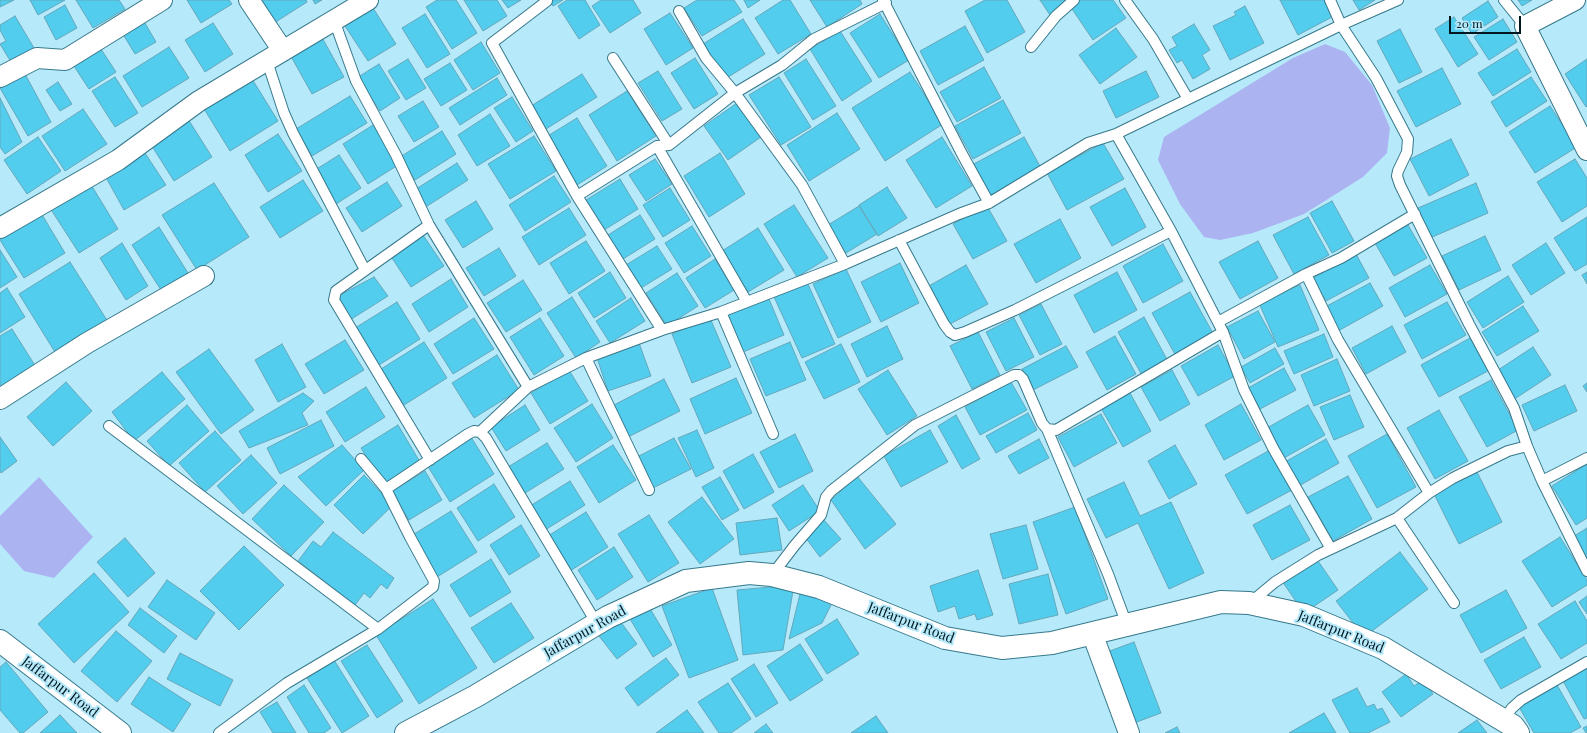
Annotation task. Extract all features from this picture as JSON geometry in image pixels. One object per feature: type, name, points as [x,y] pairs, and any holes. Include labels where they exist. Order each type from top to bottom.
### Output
[{"type":"street","points":[[0,77],[37,58],[65,60],[134,8],[162,0]]},
{"type":"street","points":[[249,0],[275,56]]},
{"type":"street","points":[[0,228],[118,160],[199,101],[368,0]]},
{"type":"street","points":[[1576,0],[1525,26],[1587,150]]},
{"type":"street","points":[[0,399],[87,343],[204,276]]},
{"type":"street","name":"Jaffarpur Road","points":[[406,733],[476,696],[596,624],[686,581],[749,573],[772,575],[819,587],[945,638],[1002,648],[1052,643],[1221,602],[1249,603],[1304,615],[1383,648],[1511,726]]},
{"type":"street","points":[[1092,633],[1129,733]]},
{"type":"street","name":"Jaffarpur Road","points":[[0,641],[120,733]]},
{"type":"lane","points":[[547,0],[548,1],[492,43],[576,196],[662,330]]},
{"type":"lane","points":[[1031,47],[1056,16],[1074,0]]},
{"type":"lane","points":[[1125,0],[1152,39],[1188,99]]},
{"type":"lane","points":[[1330,0],[1341,25],[1376,78],[1408,139],[1407,152],[1402,160],[1397,176],[1469,324],[1514,408],[1527,446],[1542,481],[1587,571]]},
{"type":"lane","points":[[386,490],[468,434],[480,432],[528,387],[586,358],[662,330],[721,312],[747,302],[845,264],[989,203],[1088,144],[1116,134],[1341,25],[1398,0]]},
{"type":"lane","points":[[1504,0],[1525,26]]},
{"type":"lane","points":[[576,196],[657,146],[669,146],[735,93],[782,65],[814,39],[884,1],[962,154],[989,203]]},
{"type":"lane","points":[[679,12],[706,58],[735,93],[802,185],[845,264]]},
{"type":"lane","points":[[334,20],[356,81],[396,155],[429,225],[528,387]]},
{"type":"lane","points":[[275,56],[273,83],[287,120],[365,270]]},
{"type":"lane","points":[[613,58],[669,146]]},
{"type":"lane","points":[[1116,134],[1171,231],[1218,322],[1244,390],[1273,448],[1331,549]]},
{"type":"lane","points":[[657,146],[747,302]]},
{"type":"lane","points":[[1218,322],[1306,274],[1341,258],[1415,214]]},
{"type":"lane","points":[[429,225],[336,291],[334,300],[430,460]]},
{"type":"lane","points":[[899,240],[944,324],[950,332],[955,335],[1015,310],[1171,231]]},
{"type":"lane","points":[[1306,274],[1338,340],[1429,493]]},
{"type":"lane","points":[[721,312],[773,434]]},
{"type":"lane","points":[[1047,428],[1056,430],[1223,332]]},
{"type":"lane","points":[[586,358],[649,490]]},
{"type":"lane","points":[[772,575],[821,515],[826,497],[831,491],[915,425],[1014,375],[1018,375],[1023,379],[1042,423],[1047,428],[1108,574],[1127,625]]},
{"type":"lane","points":[[109,426],[378,629]]},
{"type":"lane","points":[[480,432],[486,438],[596,624]]},
{"type":"lane","points":[[1249,603],[1275,582],[1331,549],[1397,518],[1429,493],[1453,478],[1508,451],[1527,446]]},
{"type":"lane","points":[[1542,481],[1587,458]]},
{"type":"lane","points":[[219,733],[287,683],[378,629],[433,587],[434,581],[386,490],[361,459]]},
{"type":"lane","points":[[1397,518],[1454,603]]},
{"type":"lane","points":[[1511,726],[1512,708],[1521,700],[1587,662]]},
{"type":"water","points":[[1325,44],[1345,52],[1372,85],[1390,128],[1387,153],[1363,177],[1304,214],[1253,233],[1220,240],[1204,237],[1180,204],[1158,160],[1164,137],[1293,58]]},
{"type":"water","points":[[39,477],[93,537],[54,578],[24,571],[0,544],[0,516]]},
{"type":"building","points":[[0,0],[14,0],[0,7]]},
{"type":"building","points":[[30,0],[65,0],[38,15]]},
{"type":"building","points":[[76,0],[119,0],[125,9],[93,28]]},
{"type":"building","points":[[187,0],[229,0],[232,4],[201,23]]},
{"type":"building","points":[[260,0],[306,0],[307,2],[274,23]]},
{"type":"building","points":[[313,0],[322,0],[315,4]]},
{"type":"building","points":[[437,0],[456,0],[477,33],[452,49],[426,7]]},
{"type":"building","points":[[464,0],[497,0],[507,16],[483,31]]},
{"type":"building","points":[[502,0],[521,0],[508,8]]},
{"type":"building","points":[[549,0],[563,0],[553,6]]},
{"type":"building","points":[[567,0],[585,0],[600,25],[579,39],[558,6]]},
{"type":"building","points":[[601,0],[633,0],[641,13],[610,33],[592,6]]},
{"type":"building","points":[[697,0],[734,0],[742,12],[702,36],[684,8]]},
{"type":"building","points":[[744,0],[760,0],[748,8]]},
{"type":"building","points":[[783,0],[790,0],[811,34],[778,54],[755,18]]},
{"type":"building","points":[[810,0],[860,0],[862,4],[827,27]]},
{"type":"building","points":[[985,0],[1007,0],[1025,32],[987,53],[965,11]]},
{"type":"building","points":[[1040,0],[1070,0],[1050,15]]},
{"type":"building","points":[[1079,0],[1113,0],[1126,18],[1093,40],[1070,6]]},
{"type":"building","points":[[1280,0],[1325,0],[1334,16],[1298,35]]},
{"type":"building","points":[[1353,0],[1375,0],[1359,10]]},
{"type":"building","points":[[1518,0],[1532,0],[1522,6]]},
{"type":"building","points":[[1488,1],[1498,17],[1472,34],[1462,18]]},
{"type":"building","points":[[65,5],[77,28],[56,40],[44,17]]},
{"type":"building","points":[[1245,6],[1264,43],[1230,60],[1213,26],[1236,15],[1234,12]]},
{"type":"building","points":[[373,8],[396,44],[368,61],[345,26]]},
{"type":"building","points":[[670,13],[693,48],[666,65],[644,29]]},
{"type":"building","points":[[425,14],[450,54],[427,68],[402,28]]},
{"type":"building","points":[[880,14],[909,60],[879,78],[850,33]]},
{"type":"building","points":[[15,16],[34,48],[11,62],[0,44],[6,41],[0,30],[0,25]]},
{"type":"building","points":[[1454,17],[1478,54],[1458,67],[1435,29]]},
{"type":"building","points":[[142,18],[156,42],[135,54],[121,31]]},
{"type":"building","points":[[743,19],[765,54],[725,79],[703,44]]},
{"type":"building","points":[[1503,19],[1517,42],[1489,60],[1474,37]]},
{"type":"building","points":[[213,23],[233,54],[205,72],[185,40]]},
{"type":"building","points":[[1194,24],[1210,50],[1202,55],[1210,69],[1193,79],[1182,60],[1177,63],[1169,50],[1177,46],[1172,37]]},
{"type":"building","points":[[965,26],[984,60],[938,85],[920,51]]},
{"type":"building","points":[[1116,28],[1137,57],[1100,84],[1079,55]]},
{"type":"building","points":[[1400,29],[1422,72],[1399,83],[1377,41]]},
{"type":"building","points":[[840,31],[872,81],[842,101],[810,49]]},
{"type":"building","points":[[320,34],[344,77],[312,94],[288,51]]},
{"type":"building","points":[[481,42],[500,73],[473,90],[454,60]]},
{"type":"building","points":[[97,43],[116,72],[89,89],[70,60]]},
{"type":"building","points":[[169,47],[189,78],[142,107],[123,76]]},
{"type":"building","points":[[1517,49],[1531,72],[1493,96],[1478,73]]},
{"type":"building","points":[[695,58],[718,94],[694,109],[671,73]]},
{"type":"building","points":[[408,59],[426,88],[406,100],[388,71]]},
{"type":"building","points":[[806,59],[836,106],[813,120],[784,73]]},
{"type":"building","points":[[1587,59],[1587,106],[1586,107],[1565,74]]},
{"type":"building","points":[[450,63],[467,90],[441,106],[424,79]]},
{"type":"building","points":[[379,64],[400,98],[380,111],[358,77]]},
{"type":"building","points":[[984,67],[1001,98],[957,122],[940,92]]},
{"type":"building","points":[[1442,68],[1461,104],[1416,127],[1397,91]]},
{"type":"building","points":[[658,71],[682,109],[662,121],[638,83]]},
{"type":"building","points":[[1146,71],[1159,97],[1116,118],[1103,91]]},
{"type":"building","points":[[910,72],[943,124],[885,161],[852,108]]},
{"type":"building","points":[[25,74],[51,122],[28,136],[0,88]]},
{"type":"building","points":[[249,74],[278,121],[230,151],[201,104]]},
{"type":"building","points":[[582,74],[597,97],[546,129],[531,106]]},
{"type":"building","points":[[115,77],[138,113],[115,127],[92,91]]},
{"type":"building","points":[[779,77],[811,127],[781,145],[749,95]]},
{"type":"building","points":[[1531,77],[1547,101],[1506,127],[1491,102]]},
{"type":"building","points":[[497,78],[507,95],[460,125],[449,108]]},
{"type":"building","points":[[58,82],[72,104],[60,111],[46,90]]},
{"type":"building","points":[[627,91],[656,136],[617,161],[589,115]]},
{"type":"building","points":[[350,96],[367,123],[312,156],[296,129]]},
{"type":"building","points":[[512,97],[533,131],[516,142],[494,108]]},
{"type":"building","points":[[0,98],[22,142],[5,154],[0,147]]},
{"type":"building","points":[[1003,100],[1021,133],[973,159],[955,126]]},
{"type":"building","points":[[423,101],[439,127],[414,142],[398,116]]},
{"type":"building","points":[[737,103],[761,137],[728,160],[704,126]]},
{"type":"building","points":[[1550,106],[1577,147],[1535,173],[1509,132]]},
{"type":"building","points":[[83,109],[107,144],[65,171],[42,136]]},
{"type":"building","points":[[837,113],[860,149],[809,181],[787,145]]},
{"type":"building","points":[[490,114],[510,146],[477,166],[458,135]]},
{"type":"building","points":[[577,118],[607,166],[577,185],[546,137]]},
{"type":"building","points":[[188,119],[212,157],[174,181],[150,143]]},
{"type":"building","points":[[373,125],[398,165],[368,184],[343,144]]},
{"type":"building","points":[[442,131],[456,154],[415,180],[400,157]]},
{"type":"building","points":[[278,134],[302,171],[268,192],[245,155]]},
{"type":"building","points":[[534,136],[556,171],[510,199],[488,164]]},
{"type":"building","points":[[38,137],[61,171],[27,194],[4,160]]},
{"type":"building","points":[[942,137],[972,186],[936,208],[906,160]]},
{"type":"building","points":[[1024,137],[1041,168],[989,196],[972,165]]},
{"type":"building","points":[[1451,139],[1469,175],[1429,196],[1410,159]]},
{"type":"building","points":[[1103,143],[1124,179],[1067,210],[1047,173]]},
{"type":"building","points":[[141,147],[166,185],[124,210],[104,174]]},
{"type":"building","points":[[720,153],[745,194],[709,217],[684,176]]},
{"type":"building","points":[[339,155],[361,188],[336,204],[315,170]]},
{"type":"building","points":[[655,159],[672,184],[646,201],[629,175]]},
{"type":"building","points":[[1575,159],[1587,178],[1587,206],[1562,222],[1537,182]]},
{"type":"building","points":[[457,163],[468,180],[424,208],[413,191]]},
{"type":"building","points":[[554,176],[571,202],[525,231],[509,205]]},
{"type":"building","points":[[620,179],[638,209],[604,230],[586,200]]},
{"type":"building","points":[[303,180],[323,211],[280,238],[260,207]]},
{"type":"building","points":[[387,182],[402,206],[362,232],[346,208]]},
{"type":"building","points":[[90,183],[118,229],[79,253],[50,208]]},
{"type":"building","points":[[214,183],[249,237],[197,270],[162,215]]},
{"type":"building","points":[[1476,183],[1488,213],[1430,238],[1418,208]]},
{"type":"building","points":[[887,187],[907,218],[878,236],[859,205]]},
{"type":"building","points":[[670,188],[690,220],[663,237],[643,205]]},
{"type":"building","points":[[1125,188],[1146,227],[1112,246],[1090,207]]},
{"type":"building","points":[[476,201],[493,229],[463,248],[445,220]]},
{"type":"building","points":[[1332,201],[1354,241],[1332,253],[1310,213]]},
{"type":"building","points":[[794,205],[828,258],[797,277],[764,224]]},
{"type":"building","points":[[859,206],[877,234],[846,253],[828,225]]},
{"type":"building","points":[[987,206],[1007,241],[973,259],[953,224]]},
{"type":"building","points":[[38,208],[65,253],[24,278],[0,240],[0,232]]},
{"type":"building","points":[[569,208],[586,235],[539,265],[522,237]]},
{"type":"building","points":[[640,215],[655,239],[623,259],[608,235]]},
{"type":"building","points":[[1308,217],[1329,255],[1294,274],[1273,235]]},
{"type":"building","points":[[1587,217],[1587,264],[1575,271],[1554,238]]},
{"type":"building","points":[[1060,219],[1081,258],[1036,283],[1014,244]]},
{"type":"building","points":[[1408,225],[1427,258],[1394,276],[1375,243]]},
{"type":"building","points":[[692,226],[711,256],[684,273],[665,243]]},
{"type":"building","points":[[159,227],[188,273],[161,290],[132,245]]},
{"type":"building","points":[[758,228],[784,270],[748,292],[722,251]]},
{"type":"building","points":[[423,235],[444,266],[411,287],[390,255]]},
{"type":"building","points":[[1485,236],[1501,270],[1459,290],[1442,256]]},
{"type":"building","points":[[586,241],[605,271],[569,294],[550,263]]},
{"type":"building","points":[[1258,241],[1278,278],[1240,299],[1219,262]]},
{"type":"building","points":[[122,243],[148,286],[126,300],[100,258]]},
{"type":"building","points":[[1546,243],[1565,273],[1531,295],[1512,265]]},
{"type":"building","points":[[1163,244],[1183,281],[1143,303],[1123,266]]},
{"type":"building","points":[[657,246],[672,269],[641,288],[626,265]]},
{"type":"building","points":[[499,248],[516,276],[484,296],[466,268]]},
{"type":"building","points":[[0,250],[17,277],[0,288]]},
{"type":"building","points":[[1356,254],[1369,278],[1326,301],[1313,278]]},
{"type":"building","points":[[715,259],[734,290],[705,308],[686,278]]},
{"type":"building","points":[[70,262],[110,325],[58,357],[19,294]]},
{"type":"building","points":[[900,263],[919,303],[881,322],[861,282]]},
{"type":"building","points":[[966,265],[988,304],[948,325],[927,287]]},
{"type":"building","points":[[1430,265],[1447,294],[1405,317],[1389,288]]},
{"type":"building","points":[[846,269],[871,322],[838,338],[813,284]]},
{"type":"building","points":[[610,272],[626,298],[594,318],[578,293]]},
{"type":"building","points":[[1117,272],[1137,310],[1094,333],[1074,295]]},
{"type":"building","points":[[1587,272],[1587,284],[1582,275]]},
{"type":"building","points":[[677,273],[698,306],[667,326],[646,293]]},
{"type":"building","points":[[1508,276],[1524,302],[1483,328],[1467,302]]},
{"type":"building","points":[[374,277],[388,296],[350,320],[338,296]]},
{"type":"building","points":[[451,279],[468,307],[429,332],[412,304]]},
{"type":"building","points":[[523,280],[542,310],[506,332],[487,303]]},
{"type":"building","points":[[807,282],[835,344],[802,358],[774,297]]},
{"type":"building","points":[[1370,283],[1383,306],[1338,331],[1325,307]]},
{"type":"building","points":[[1300,285],[1319,330],[1278,347],[1259,303]]},
{"type":"building","points":[[7,288],[25,317],[0,333],[0,293]]},
{"type":"building","points":[[1190,292],[1214,335],[1176,356],[1152,313]]},
{"type":"building","points":[[572,297],[600,342],[576,358],[547,313]]},
{"type":"building","points":[[631,298],[645,321],[610,343],[596,321]]},
{"type":"building","points":[[769,299],[784,335],[743,352],[728,315]]},
{"type":"building","points":[[397,302],[420,339],[379,365],[355,328]]},
{"type":"building","points":[[1447,302],[1466,335],[1422,359],[1404,325]]},
{"type":"building","points":[[1041,304],[1062,344],[1040,355],[1019,315]]},
{"type":"building","points":[[1523,306],[1539,331],[1497,356],[1482,332]]},
{"type":"building","points":[[1258,311],[1275,342],[1244,359],[1227,327]]},
{"type":"building","points":[[1144,317],[1169,363],[1143,377],[1118,332]]},
{"type":"building","points":[[474,318],[494,349],[453,374],[434,344]]},
{"type":"building","points":[[540,318],[564,356],[534,375],[510,337]]},
{"type":"building","points":[[710,318],[731,367],[692,383],[672,334]]},
{"type":"building","points":[[1014,318],[1034,357],[1006,371],[986,332]]},
{"type":"building","points":[[887,326],[903,359],[867,377],[851,344]]},
{"type":"building","points":[[1392,326],[1406,352],[1366,374],[1352,348]]},
{"type":"building","points":[[12,329],[36,367],[2,388],[0,384],[0,336]]},
{"type":"building","points":[[978,332],[1000,375],[972,389],[950,346]]},
{"type":"building","points":[[1324,334],[1333,357],[1294,374],[1284,351]]},
{"type":"building","points":[[1115,336],[1136,374],[1107,390],[1086,352]]},
{"type":"building","points":[[1470,338],[1488,371],[1439,397],[1421,365]]},
{"type":"building","points":[[345,340],[364,370],[324,394],[305,364]]},
{"type":"building","points":[[424,342],[447,378],[404,405],[381,369]]},
{"type":"building","points":[[790,342],[806,380],[766,396],[750,359]]},
{"type":"building","points":[[639,343],[651,376],[608,391],[597,358]]},
{"type":"building","points":[[282,344],[306,387],[278,402],[255,360]]},
{"type":"building","points":[[841,344],[860,382],[824,399],[805,362]]},
{"type":"building","points":[[1218,345],[1235,376],[1198,396],[1181,366]]},
{"type":"building","points":[[1066,346],[1078,367],[1033,390],[1022,369]]},
{"type":"building","points":[[1533,347],[1551,375],[1513,400],[1495,372]]},
{"type":"building","points":[[1275,348],[1284,364],[1250,383],[1241,367]]},
{"type":"building","points":[[209,349],[254,410],[221,434],[176,372]]},
{"type":"building","points":[[497,355],[519,390],[474,418],[452,383]]},
{"type":"building","points":[[1337,359],[1350,391],[1314,406],[1301,375]]},
{"type":"building","points":[[1284,368],[1296,390],[1260,409],[1248,388]]},
{"type":"building","points":[[569,370],[588,401],[550,424],[531,393]]},
{"type":"building","points":[[888,370],[917,416],[887,435],[858,389]]},
{"type":"building","points":[[1172,370],[1190,404],[1160,421],[1141,387]]},
{"type":"building","points":[[162,372],[185,399],[134,441],[112,412]]},
{"type":"building","points":[[736,378],[752,413],[705,434],[690,399]]},
{"type":"building","points":[[664,379],[680,411],[628,437],[612,406]]},
{"type":"building","points":[[1491,380],[1518,430],[1487,447],[1459,397]]},
{"type":"building","points":[[66,382],[92,411],[53,446],[27,417]]},
{"type":"building","points":[[1011,382],[1027,410],[980,435],[965,407]]},
{"type":"building","points":[[1587,383],[1587,392],[1583,386]]},
{"type":"building","points":[[1565,385],[1577,411],[1534,431],[1522,405]]},
{"type":"building","points":[[366,387],[385,417],[345,442],[326,412]]},
{"type":"building","points":[[303,393],[314,401],[302,413],[308,425],[249,448],[239,431]]},
{"type":"building","points":[[1130,393],[1151,431],[1123,447],[1101,408]]},
{"type":"building","points":[[1350,395],[1364,427],[1334,440],[1320,407]]},
{"type":"building","points":[[592,404],[613,438],[576,462],[554,428]]},
{"type":"building","points":[[1241,404],[1261,440],[1224,460],[1205,425]]},
{"type":"building","points":[[187,405],[209,431],[169,466],[147,441]]},
{"type":"building","points":[[525,405],[540,430],[506,451],[491,427]]},
{"type":"building","points":[[1308,405],[1325,435],[1282,459],[1265,429]]},
{"type":"building","points":[[1439,410],[1468,461],[1435,479],[1407,428]]},
{"type":"building","points":[[1028,413],[1037,430],[996,453],[986,436]]},
{"type":"building","points":[[1101,414],[1117,443],[1074,467],[1058,437]]},
{"type":"building","points":[[956,415],[980,459],[962,469],[938,426]]},
{"type":"building","points":[[321,420],[334,446],[280,474],[267,448]]},
{"type":"building","points":[[398,425],[420,462],[384,485],[361,448]]},
{"type":"building","points":[[697,430],[714,468],[696,477],[678,438]]},
{"type":"building","points":[[930,430],[948,462],[901,487],[884,456]]},
{"type":"building","points":[[215,431],[241,460],[205,492],[179,463]]},
{"type":"building","points":[[795,434],[813,471],[779,488],[760,452]]},
{"type":"building","points":[[1387,434],[1416,487],[1377,508],[1348,456]]},
{"type":"building","points":[[0,437],[17,461],[1,473],[0,471]]},
{"type":"building","points":[[471,437],[494,474],[450,502],[427,465]]},
{"type":"building","points":[[674,438],[691,469],[653,488],[637,457]]},
{"type":"building","points":[[1039,439],[1049,458],[1019,474],[1008,456]]},
{"type":"building","points":[[1326,439],[1339,463],[1297,487],[1283,463]]},
{"type":"building","points":[[547,443],[564,469],[525,493],[508,467]]},
{"type":"building","points":[[342,445],[364,470],[326,506],[298,477]]},
{"type":"building","points":[[613,445],[636,480],[599,503],[577,467]]},
{"type":"building","points":[[1175,445],[1197,484],[1169,499],[1148,461]]},
{"type":"building","points":[[1270,450],[1292,490],[1247,514],[1225,475]]},
{"type":"building","points":[[753,454],[774,492],[744,509],[723,471]]},
{"type":"building","points":[[251,455],[277,483],[243,514],[217,486]]},
{"type":"building","points":[[1587,464],[1587,518],[1576,525],[1552,486]]},
{"type":"building","points":[[425,471],[442,500],[409,520],[391,492]]},
{"type":"building","points":[[1477,472],[1502,522],[1459,544],[1434,494]]},
{"type":"building","points":[[364,475],[393,505],[363,534],[334,505]]},
{"type":"building","points":[[857,476],[896,524],[865,549],[831,500]]},
{"type":"building","points":[[1348,476],[1372,519],[1333,541],[1308,497]]},
{"type":"building","points":[[720,477],[739,510],[722,520],[702,487]]},
{"type":"building","points":[[570,481],[585,505],[545,530],[530,506]]},
{"type":"building","points":[[1124,482],[1140,516],[1171,502],[1204,573],[1169,589],[1138,523],[1106,538],[1087,499]]},
{"type":"building","points":[[494,484],[515,517],[478,541],[457,508]]},
{"type":"building","points":[[284,485],[324,522],[291,556],[252,519]]},
{"type":"building","points":[[803,485],[820,511],[789,531],[772,505]]},
{"type":"building","points":[[702,497],[734,539],[700,564],[668,522]]},
{"type":"building","points":[[1290,505],[1310,540],[1272,560],[1253,525]]},
{"type":"building","points":[[1075,507],[1108,599],[1066,614],[1033,522]]},
{"type":"building","points":[[451,511],[477,552],[437,577],[411,536]]},
{"type":"building","points":[[586,512],[608,547],[570,571],[548,536]]},
{"type":"building","points":[[649,515],[679,563],[648,582],[618,534]]},
{"type":"building","points":[[777,518],[782,550],[740,555],[736,523]]},
{"type":"building","points":[[823,519],[841,539],[820,557],[805,537]]},
{"type":"building","points":[[521,525],[540,556],[509,575],[490,545]]},
{"type":"building","points":[[1026,525],[1038,569],[1003,579],[990,534]]},
{"type":"building","points":[[1587,528],[1587,563],[1571,538]]},
{"type":"building","points":[[333,532],[394,578],[387,589],[381,584],[370,598],[364,593],[355,605],[298,561],[313,541],[321,547]]},
{"type":"building","points":[[1560,537],[1587,580],[1587,585],[1552,607],[1522,561]]},
{"type":"building","points":[[125,538],[155,573],[128,597],[97,562]]},
{"type":"building","points":[[244,546],[284,585],[239,630],[200,591]]},
{"type":"building","points":[[614,547],[633,577],[597,600],[578,570]]},
{"type":"building","points":[[1400,552],[1428,589],[1364,637],[1336,601]]},
{"type":"building","points":[[1316,558],[1338,590],[1304,613],[1282,581]]},
{"type":"building","points":[[491,559],[511,592],[470,617],[450,585]]},
{"type":"building","points":[[978,570],[993,615],[977,620],[975,614],[959,619],[955,606],[938,612],[930,586]]},
{"type":"building","points":[[94,573],[129,612],[74,663],[38,624]]},
{"type":"building","points":[[1048,574],[1058,615],[1019,624],[1009,584]]},
{"type":"building","points":[[167,580],[215,613],[196,640],[148,607]]},
{"type":"building","points":[[794,585],[783,650],[743,655],[737,590]]},
{"type":"building","points":[[712,588],[738,660],[689,678],[662,606]]},
{"type":"building","points":[[801,590],[834,599],[822,623],[789,639]]},
{"type":"building","points":[[1506,590],[1527,628],[1481,653],[1460,615]]},
{"type":"building","points":[[1587,596],[1587,614],[1579,602]]},
{"type":"building","points":[[433,599],[477,668],[419,704],[376,635]]},
{"type":"building","points":[[1575,601],[1587,621],[1587,643],[1561,659],[1538,624]]},
{"type":"building","points":[[511,603],[534,638],[494,663],[471,628]]},
{"type":"building","points":[[649,607],[672,645],[653,657],[630,619]]},
{"type":"building","points":[[140,608],[177,636],[164,653],[128,625]]},
{"type":"building","points":[[837,619],[859,654],[827,674],[805,639]]},
{"type":"building","points":[[620,621],[637,644],[617,659],[599,636]]},
{"type":"building","points":[[116,631],[152,661],[117,702],[81,671]]},
{"type":"building","points":[[1524,637],[1541,667],[1501,689],[1484,660]]},
{"type":"building","points":[[1134,642],[1161,713],[1134,723],[1107,652]]},
{"type":"building","points":[[800,644],[823,680],[790,701],[767,666]]},
{"type":"building","points":[[367,645],[403,701],[377,718],[341,661]]},
{"type":"building","points":[[180,653],[233,680],[220,706],[167,679]]},
{"type":"building","points":[[666,658],[679,675],[638,706],[625,688]]},
{"type":"building","points":[[334,660],[369,716],[342,733],[307,678]]},
{"type":"building","points":[[6,662],[48,712],[23,733],[20,733],[0,710],[0,667]]},
{"type":"building","points":[[754,664],[778,703],[756,717],[731,679]]},
{"type":"building","points":[[1587,665],[1587,718],[1584,719],[1562,679]]},
{"type":"building","points":[[1406,674],[1414,686],[1423,680],[1433,694],[1401,717],[1382,692]]},
{"type":"building","points":[[149,677],[191,704],[173,732],[131,704]]},
{"type":"building","points":[[728,683],[751,719],[731,733],[719,733],[698,702]]},
{"type":"building","points":[[304,685],[331,728],[324,733],[309,733],[287,697]]},
{"type":"building","points":[[1557,685],[1581,727],[1570,733],[1534,733],[1519,707]]},
{"type":"building","points":[[1357,688],[1367,707],[1374,704],[1377,710],[1382,708],[1390,722],[1368,733],[1350,733],[1332,700]]},
{"type":"building","points":[[277,702],[296,733],[273,733],[260,712]]},
{"type":"building","points":[[687,710],[704,733],[656,733]]},
{"type":"building","points":[[1324,713],[1336,733],[1289,733]]},
{"type":"building","points":[[60,715],[77,733],[40,733]]},
{"type":"building","points":[[876,716],[888,733],[851,733]]},
{"type":"building","points":[[1477,720],[1487,733],[1458,733]]},
{"type":"building","points":[[766,724],[773,733],[754,733]]},
{"type":"building","points":[[1587,726],[1587,733],[1586,733],[1583,728]]},
{"type":"building","points":[[1177,727],[1180,733],[1165,733]]}]
